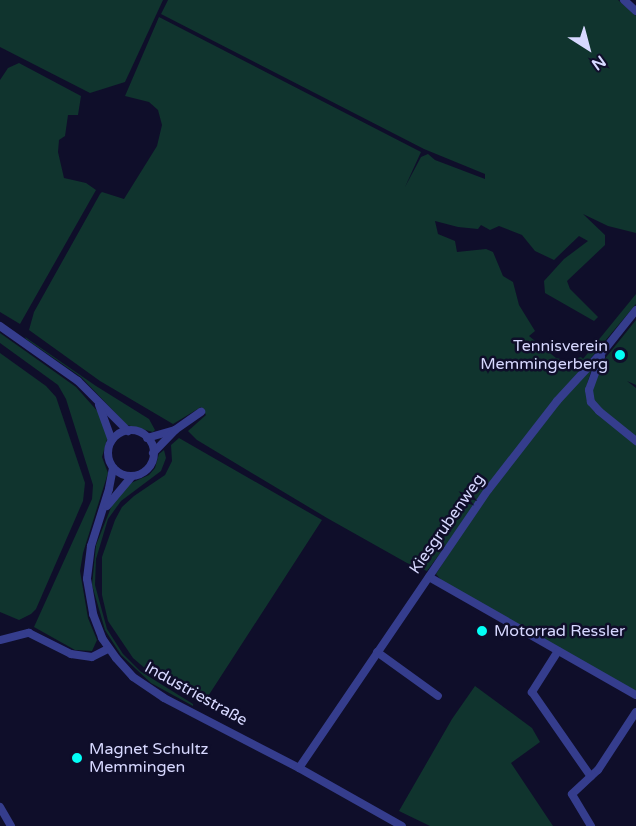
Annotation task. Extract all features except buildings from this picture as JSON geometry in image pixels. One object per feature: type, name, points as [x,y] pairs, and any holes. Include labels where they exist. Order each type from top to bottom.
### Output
[{"type":"street","points":[[624,0],[636,11]]},
{"type":"street","name":"Kiesgrubenweg","points":[[299,768],[377,652],[527,439],[572,384],[605,350],[636,310]]},
{"type":"street","name":"Industriestraße","points":[[0,326],[78,381],[128,431],[138,432],[147,438]]},
{"type":"street","points":[[605,350],[592,376],[589,390],[591,402],[636,441]]},
{"type":"street","name":"Industriestraße","points":[[98,402],[112,440],[108,452],[113,468],[103,512],[91,546],[87,579],[93,614],[108,649],[133,677],[159,695],[299,768],[399,825]]},
{"type":"street","name":"Industriestraße","points":[[103,512],[132,476],[148,469],[153,453],[175,430],[201,412]]},
{"type":"street","points":[[153,453],[147,438],[175,430]]},
{"type":"street","points":[[112,440],[128,431]]},
{"type":"street","points":[[113,468],[120,473],[132,476]]},
{"type":"street","points":[[429,577],[636,695]]},
{"type":"street","points":[[0,640],[19,633],[29,633],[71,654],[92,657],[108,649]]},
{"type":"street","points":[[558,651],[532,692],[591,777]]},
{"type":"street","points":[[377,652],[438,696]]},
{"type":"street","points":[[591,826],[572,794],[598,770],[636,712]]},
{"type":"street","points":[[0,807],[11,826]]},
{"type":"green space","points":[[0,0],[163,0],[125,82],[90,93],[0,47]]},
{"type":"green space","points":[[168,0],[618,0],[636,16],[636,233],[608,226],[583,214],[605,235],[605,245],[567,281],[570,289],[598,317],[594,321],[545,293],[544,281],[564,259],[588,241],[579,236],[554,260],[535,251],[522,235],[499,226],[490,230],[481,225],[478,229],[435,221],[438,234],[455,241],[457,252],[486,249],[493,252],[503,276],[513,282],[519,305],[535,331],[529,336],[556,358],[569,361],[581,357],[583,359],[636,294],[636,304],[537,422],[427,571],[407,563],[327,518],[197,440],[188,431],[206,415],[201,407],[173,424],[100,381],[29,330],[34,312],[100,194],[102,192],[124,199],[157,146],[162,125],[158,110],[149,102],[125,96],[159,17],[421,152],[405,187],[421,157],[428,154],[435,160],[485,179],[485,174],[424,149],[161,14]]},
{"type":"green space","points":[[19,63],[81,96],[78,115],[68,115],[65,136],[59,140],[58,152],[64,178],[86,183],[96,190],[20,324],[0,312],[0,80],[8,68]]},
{"type":"green space","points":[[636,320],[636,385],[627,381],[636,388],[636,438],[598,407],[593,399],[592,383],[603,361]]},
{"type":"green space","points":[[0,333],[76,387],[100,414],[108,436],[102,457],[108,473],[83,553],[80,571],[88,618],[97,640],[92,651],[75,650],[34,627],[92,499],[93,485],[66,399],[58,385],[0,343]]},
{"type":"green space","points":[[25,337],[149,419],[155,430],[153,432],[127,425],[81,377]]},
{"type":"green space","points":[[0,353],[46,386],[56,397],[85,483],[83,501],[36,609],[19,620],[0,612]]},
{"type":"green space","points":[[592,368],[587,384],[587,398],[636,444],[636,692],[442,581],[436,574],[482,502],[559,402]]},
{"type":"green space","points":[[179,438],[322,520],[203,704],[154,676],[133,658],[108,621],[102,595],[102,557],[115,520],[122,507],[134,496],[165,475],[172,461],[171,445]]},
{"type":"green space","points":[[164,450],[166,458],[161,471],[121,501],[108,519],[96,559],[95,585],[107,629],[123,654],[140,671],[193,706],[151,683],[121,655],[105,630],[92,585],[96,545],[112,505],[131,483],[149,475],[155,468],[159,454]]},
{"type":"green space","points":[[475,686],[532,728],[540,742],[511,763],[553,826],[430,826],[399,811],[452,719]]},
{"type":"place","name":"Tennisverein Memmingerberg","points":[[620,355]]},
{"type":"place","name":"Motorrad Ressler","points":[[482,631]]},
{"type":"place","name":"Magnet Schultz Memmingen","points":[[77,758]]}]
